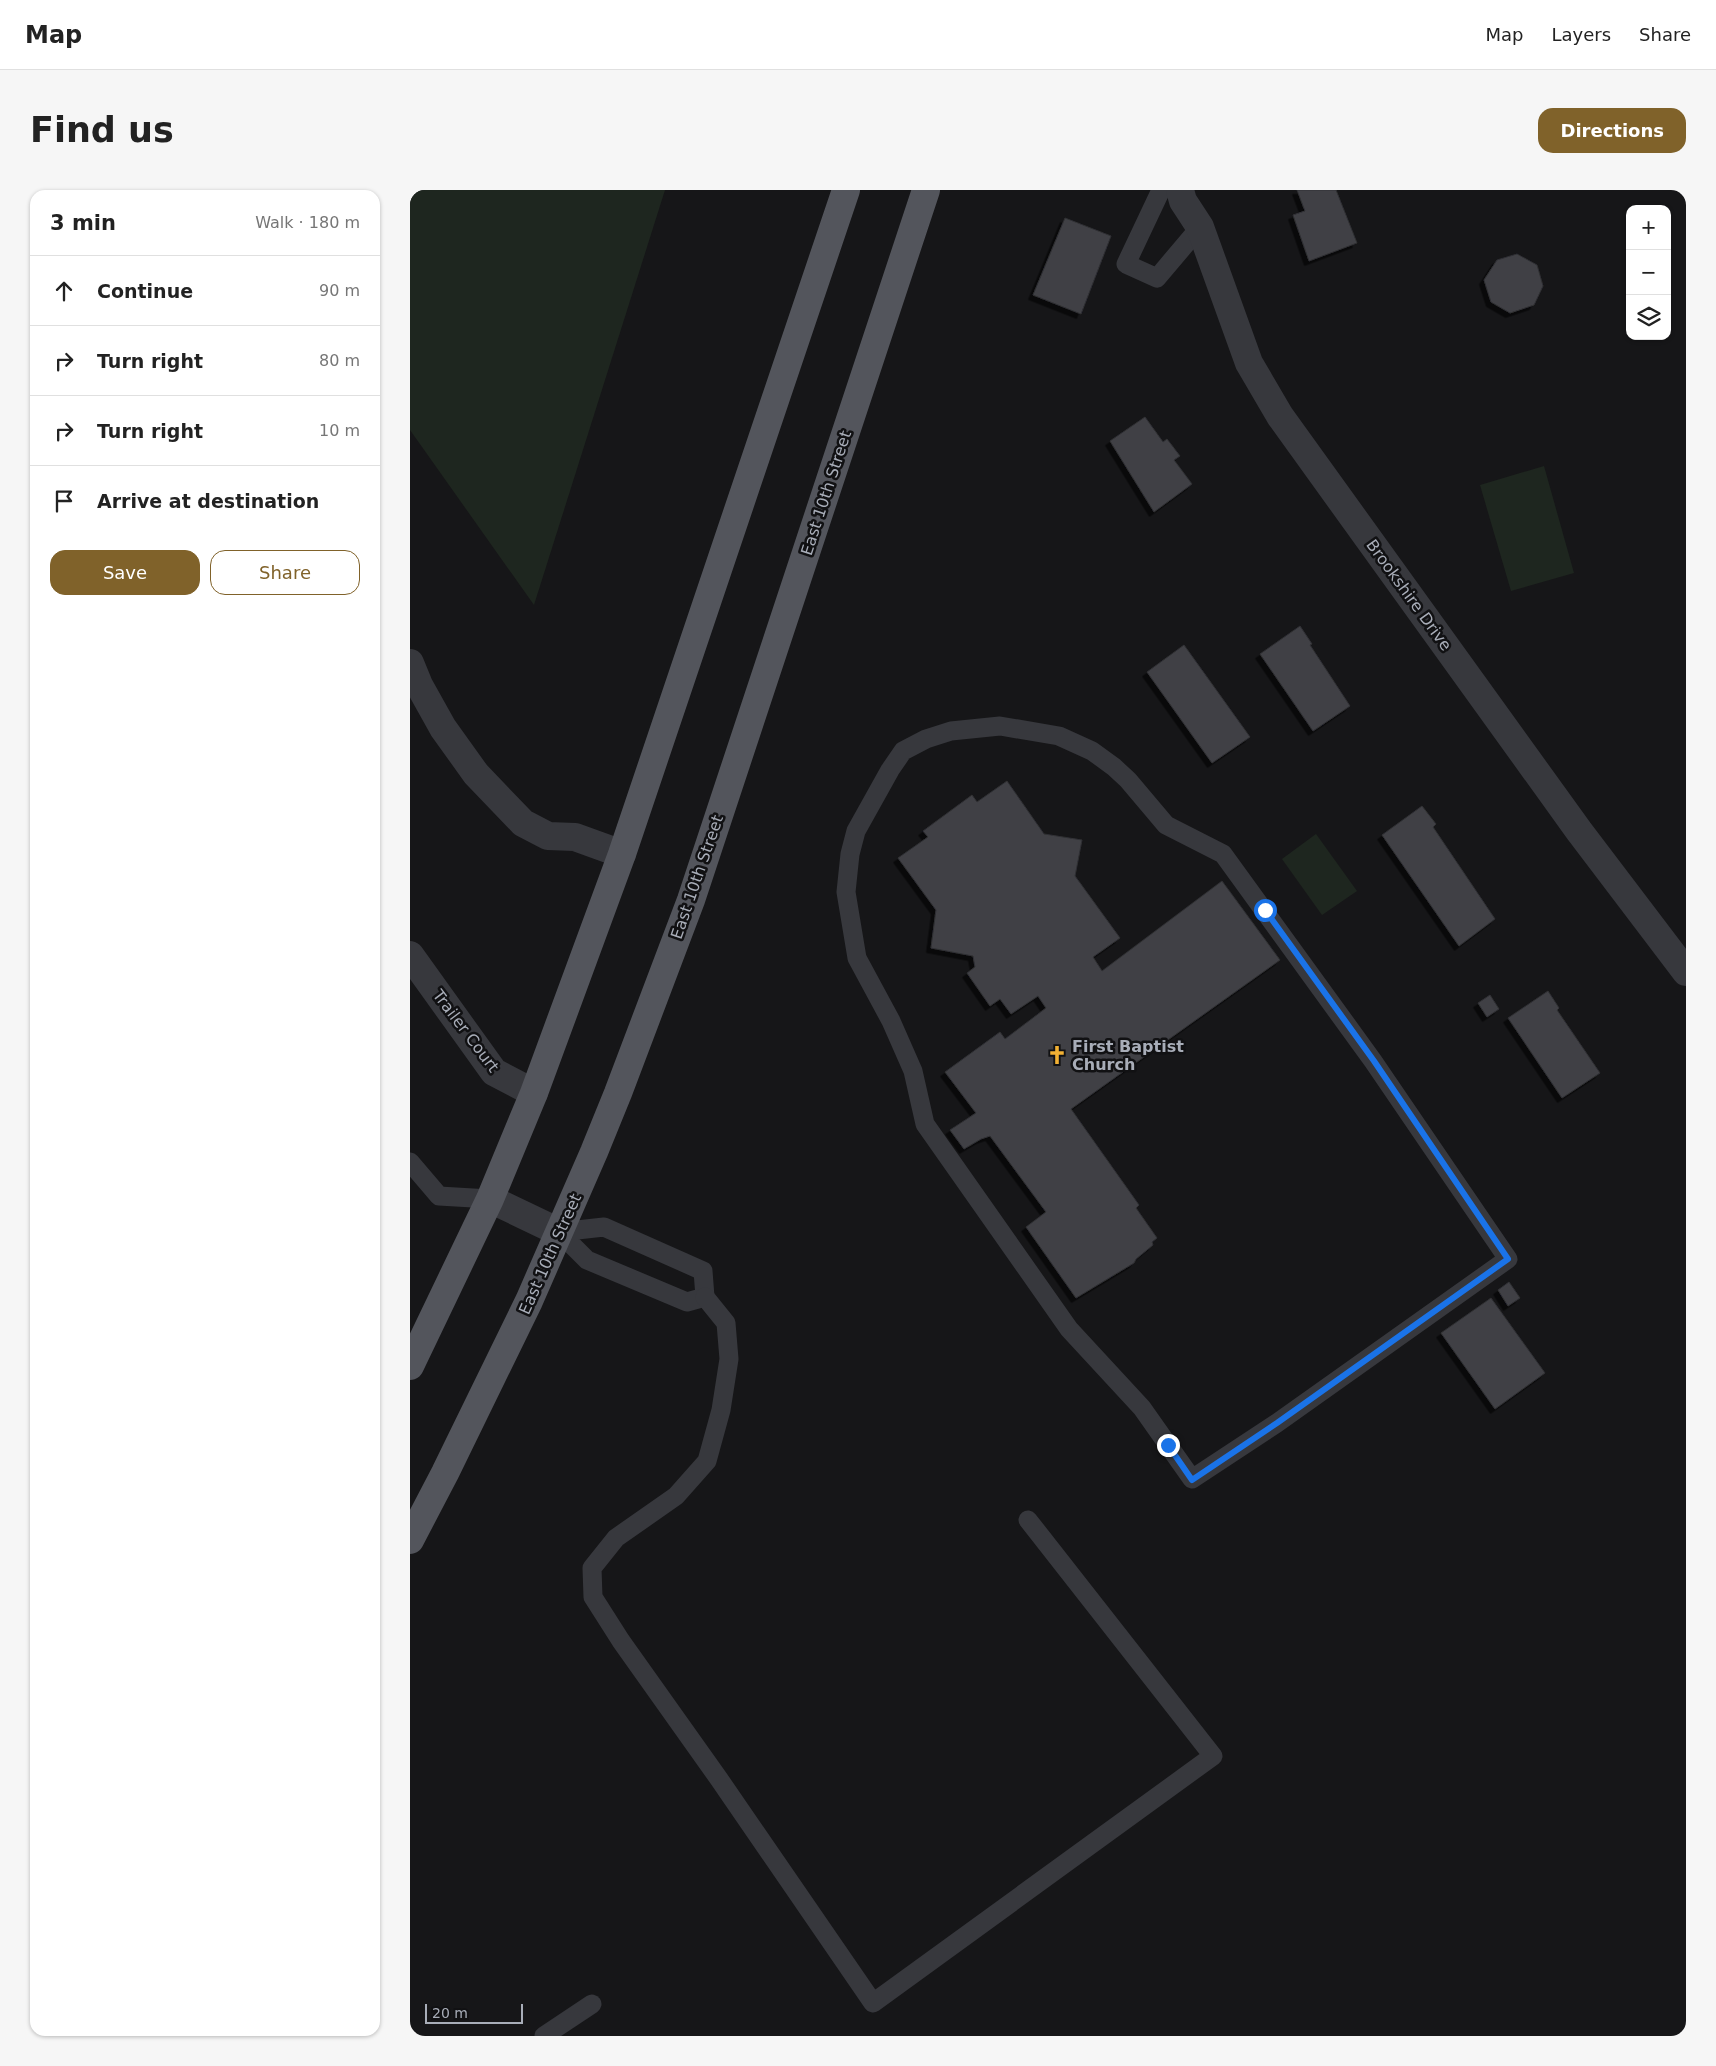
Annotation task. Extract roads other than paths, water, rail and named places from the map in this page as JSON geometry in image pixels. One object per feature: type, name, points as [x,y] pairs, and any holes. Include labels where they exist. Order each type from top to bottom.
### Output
[{"type":"main road","points":[[410,1366],[490,1199],[534,1093],[622,854],[846,190]]},
{"type":"main road","name":"East 10th Street","points":[[410,1540],[529,1301],[608,1118],[691,900],[926,190]]},
{"type":"street","name":"Brookshire Drive","points":[[1180,190],[1183,201],[1200,227],[1250,362],[1280,416],[1574,824],[1686,972]]},
{"type":"street","points":[[410,663],[419,685],[448,736],[476,774],[523,823],[548,836],[575,837],[622,854]]},
{"type":"street","name":"Trailer Court","points":[[410,955],[494,1072],[534,1093]]},
{"type":"street","points":[[490,1199],[560,1232]]},
{"type":"lane","points":[[1161,190],[1126,264],[1157,278],[1200,227]]},
{"type":"lane","points":[[1000,726],[1059,736],[1092,751],[1114,767],[1128,780],[1166,825],[1223,854],[1374,1061],[1508,1259],[1277,1423],[1192,1480],[1142,1408],[1069,1329],[925,1124],[913,1070],[892,1021],[857,958],[846,892],[850,854],[856,832],[873,799],[903,751],[926,739],[951,731],[1000,726]]},
{"type":"lane","points":[[410,1162],[439,1196],[490,1199]]},
{"type":"lane","points":[[560,1232],[604,1227],[703,1271],[705,1297],[726,1323],[729,1359],[721,1410],[707,1460],[676,1496],[616,1538],[592,1568],[593,1597],[621,1641],[725,1787],[873,2002],[1213,1756],[1028,1520]]},
{"type":"lane","points":[[560,1232],[587,1260],[687,1302],[705,1297]]},
{"type":"lane","points":[[544,2036],[592,2004]]},
{"type":"place","name":"First Baptist Church","points":[[1057,1055]]}]
